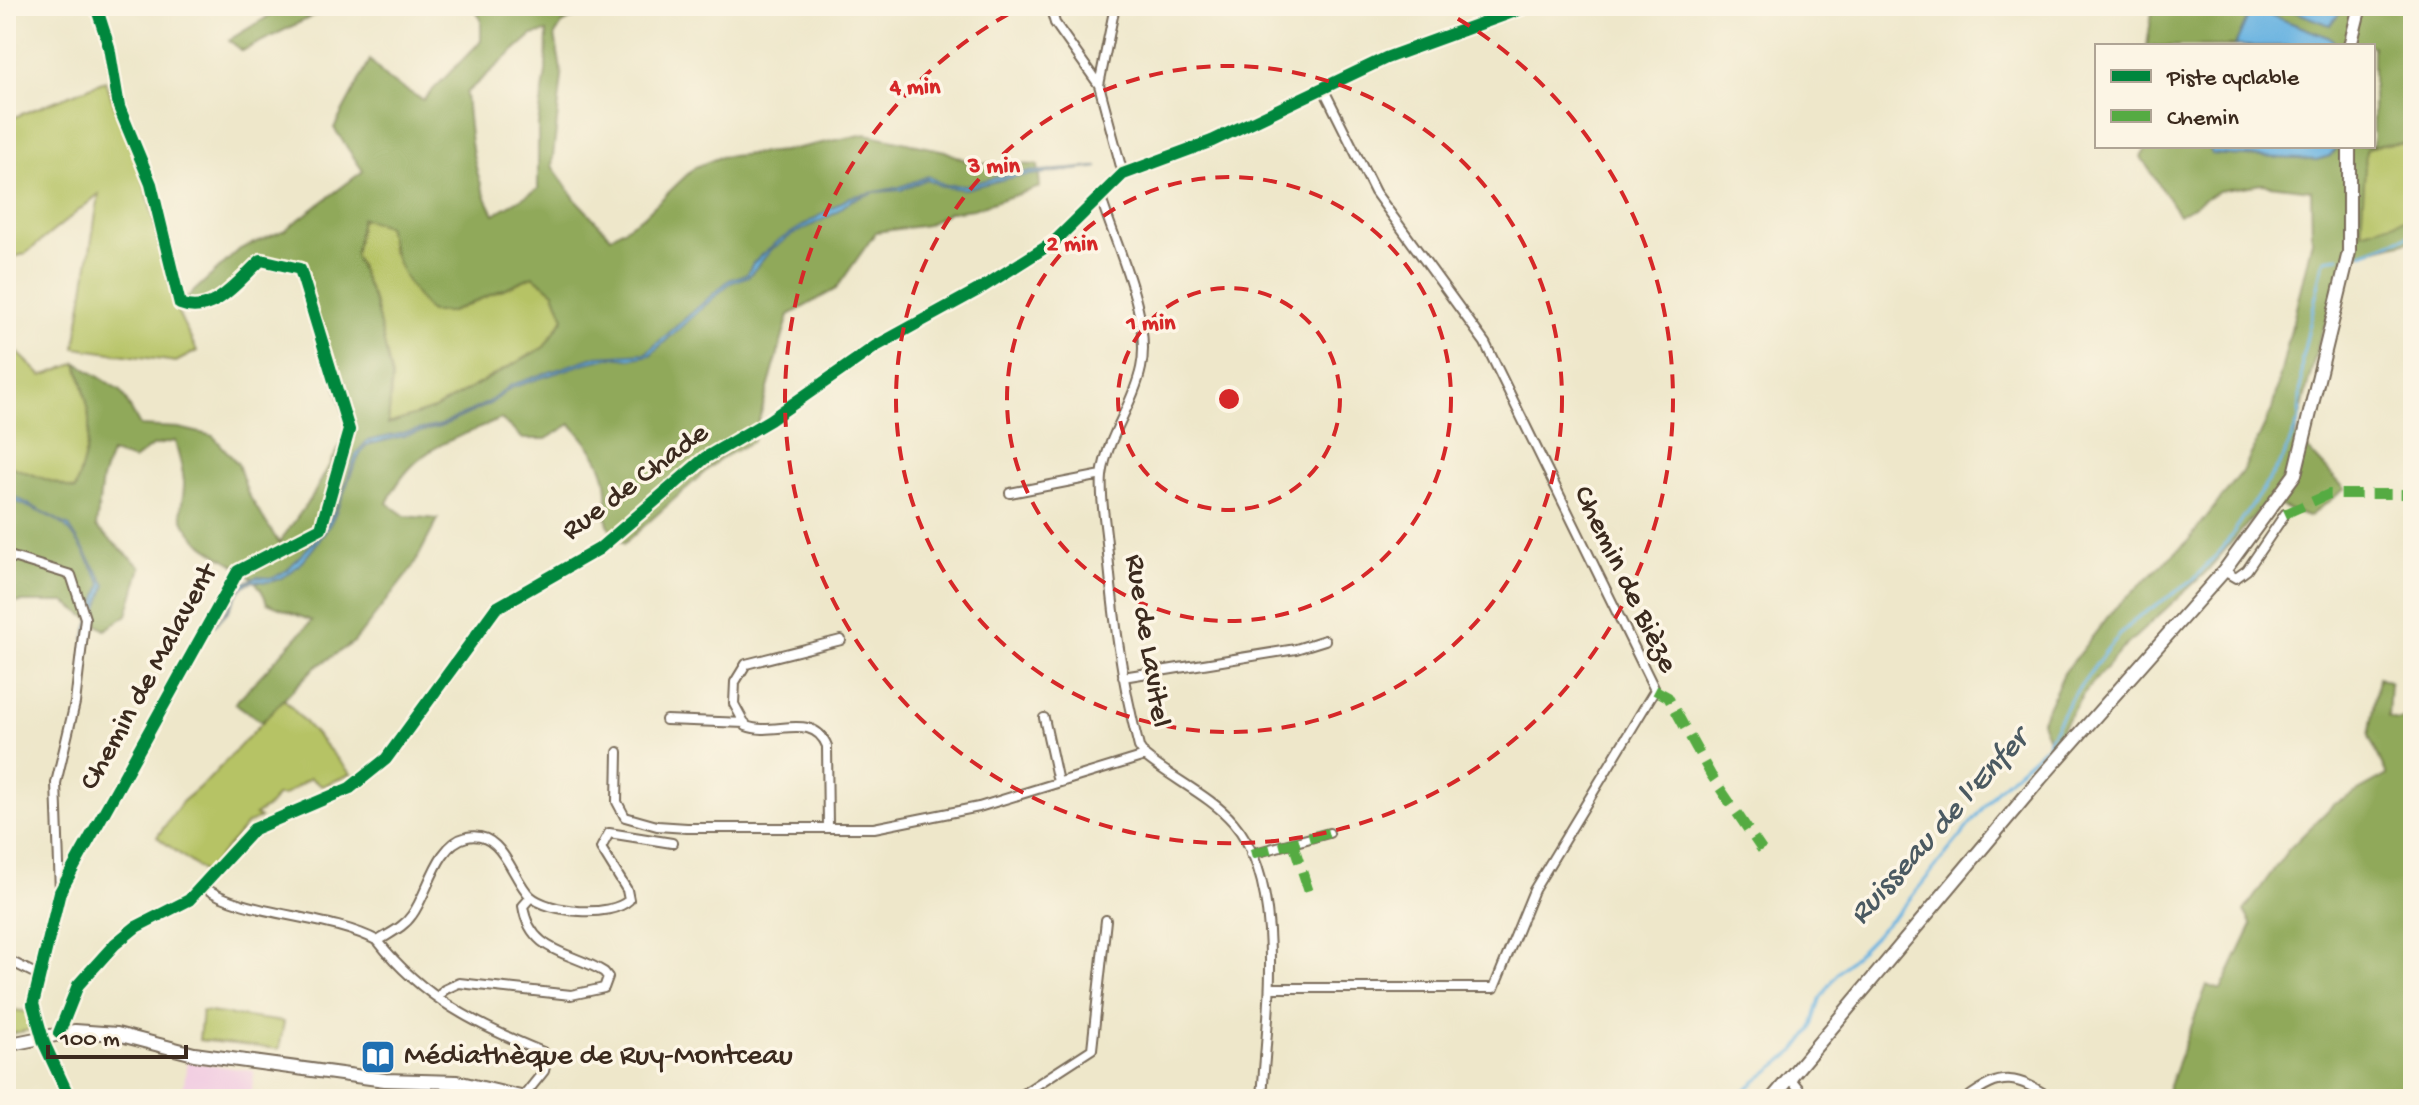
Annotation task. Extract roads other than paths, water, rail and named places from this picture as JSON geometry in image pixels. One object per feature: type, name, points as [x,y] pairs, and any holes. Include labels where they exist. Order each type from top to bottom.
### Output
[{"type":"street","name":"Chemin de Malavent","points":[[60,892],[238,571],[321,528],[349,430],[300,269],[261,260],[210,306],[194,310],[180,304],[151,184],[119,107],[109,47],[96,6]]},
{"type":"street","points":[[1050,6],[1055,23],[1099,85],[1123,174],[1212,141],[1386,58],[1529,6]]},
{"type":"street","points":[[1099,85],[1115,6]]},
{"type":"street","points":[[2350,44],[2360,6]]},
{"type":"street","name":"Chemin de Bièze","points":[[1273,988],[1494,988],[1534,890],[1655,690],[1485,343],[1375,192],[1323,88]]},
{"type":"street","points":[[1772,1099],[2040,779],[2224,571],[2295,474],[2349,252],[2349,148]]},
{"type":"street","name":"Rue de Chade","points":[[59,1033],[71,999],[93,966],[136,927],[189,900],[254,829],[350,788],[376,769],[496,608],[599,549],[705,458],[770,420],[876,346],[978,290],[1054,242],[1123,174]]},
{"type":"street","name":"Rue de Lavitel","points":[[1101,198],[1142,332],[1142,365],[1134,392],[1110,440],[1102,475],[1114,626],[1123,677],[1139,747],[1145,756],[1231,819],[1251,854],[1267,919],[1273,988],[1262,1099]]},
{"type":"street","points":[[1010,493],[1102,475]]},
{"type":"street","points":[[2224,571],[2236,578],[2247,570],[2285,514]]},
{"type":"street","points":[[6,555],[71,575],[85,618],[75,703],[56,783],[60,892],[33,1004],[41,1037],[70,1099]]},
{"type":"street","points":[[828,826],[827,746],[823,737],[804,727],[751,728],[734,704],[735,682],[746,664],[841,640]]},
{"type":"street","points":[[1123,677],[1296,649],[1325,640]]},
{"type":"street","points":[[1044,718],[1058,782]]},
{"type":"street","points":[[666,720],[745,723]]},
{"type":"street","points":[[618,752],[617,802],[625,817],[657,826],[687,828],[874,828],[949,814],[1145,756]]},
{"type":"street","points":[[378,941],[407,922],[449,847],[467,837],[484,838],[500,849],[531,897],[577,912],[622,907],[629,900],[627,890],[601,848],[609,833],[672,843]]},
{"type":"street","points":[[1251,854],[1329,833]]},
{"type":"street","points":[[7,1099],[8,1045],[59,1033],[117,1034],[194,1054],[385,1080],[457,1082],[526,1098],[544,1071],[547,1058],[543,1052],[478,1026],[404,971],[378,941],[355,928],[239,902],[204,887]]},
{"type":"street","points":[[438,998],[444,990],[459,983],[571,995],[604,988],[608,977],[604,972],[552,950],[535,934],[525,919],[523,906],[531,897]]},
{"type":"street","points":[[1015,1099],[1092,1049],[1106,920]]},
{"type":"street","points":[[6,959],[38,975]]},
{"type":"street","points":[[1790,1078],[1807,1099]]},
{"type":"street","points":[[1966,1099],[2001,1079],[2016,1079],[2053,1099]]},
{"type":"street","points":[[457,1082],[459,1099]]},
{"type":"water","points":[[2280,6],[2346,6],[2330,25]]},
{"type":"water","points":[[2252,8],[2333,39],[2334,44],[2236,44]]},
{"type":"water","points":[[2210,148],[2337,148],[2330,156],[2316,160],[2212,154]]},
{"type":"water","points":[[1099,167],[1013,177],[965,189],[943,187],[927,179],[901,190],[875,192],[900,187],[928,176],[944,185],[967,185],[1014,173]]},
{"type":"water","points":[[875,192],[852,200],[772,249],[749,276],[730,283],[650,355],[629,359],[613,357],[586,363],[511,388],[490,404],[440,427],[367,445],[330,524],[307,555],[281,578],[251,582],[237,595],[243,583],[257,577],[273,578],[287,570],[321,534],[340,500],[356,454],[367,441],[441,425],[489,402],[511,385],[597,356],[646,353],[729,280],[747,274],[753,263],[778,241],[850,197]]},
{"type":"water","points":[[6,492],[69,526],[106,585],[82,656],[85,636],[102,584],[78,542],[65,527],[6,496]]},
{"type":"waterway","name":"Ruisseau de l'Enfer","points":[[2362,253],[2413,234]]},
{"type":"waterway","name":"Ruisseau de l'Enfer","points":[[1733,1099],[1795,1051],[1811,1030],[1820,999],[1838,973],[1904,906],[1999,788],[2046,746],[2068,703],[2109,647],[2134,620],[2192,581],[2223,548],[2283,459],[2299,420],[2302,359],[2323,264],[2325,259],[2339,257]]},
{"type":"place","name":"Médiathèque de Ruy-Montceau","points":[[378,1057]]}]
